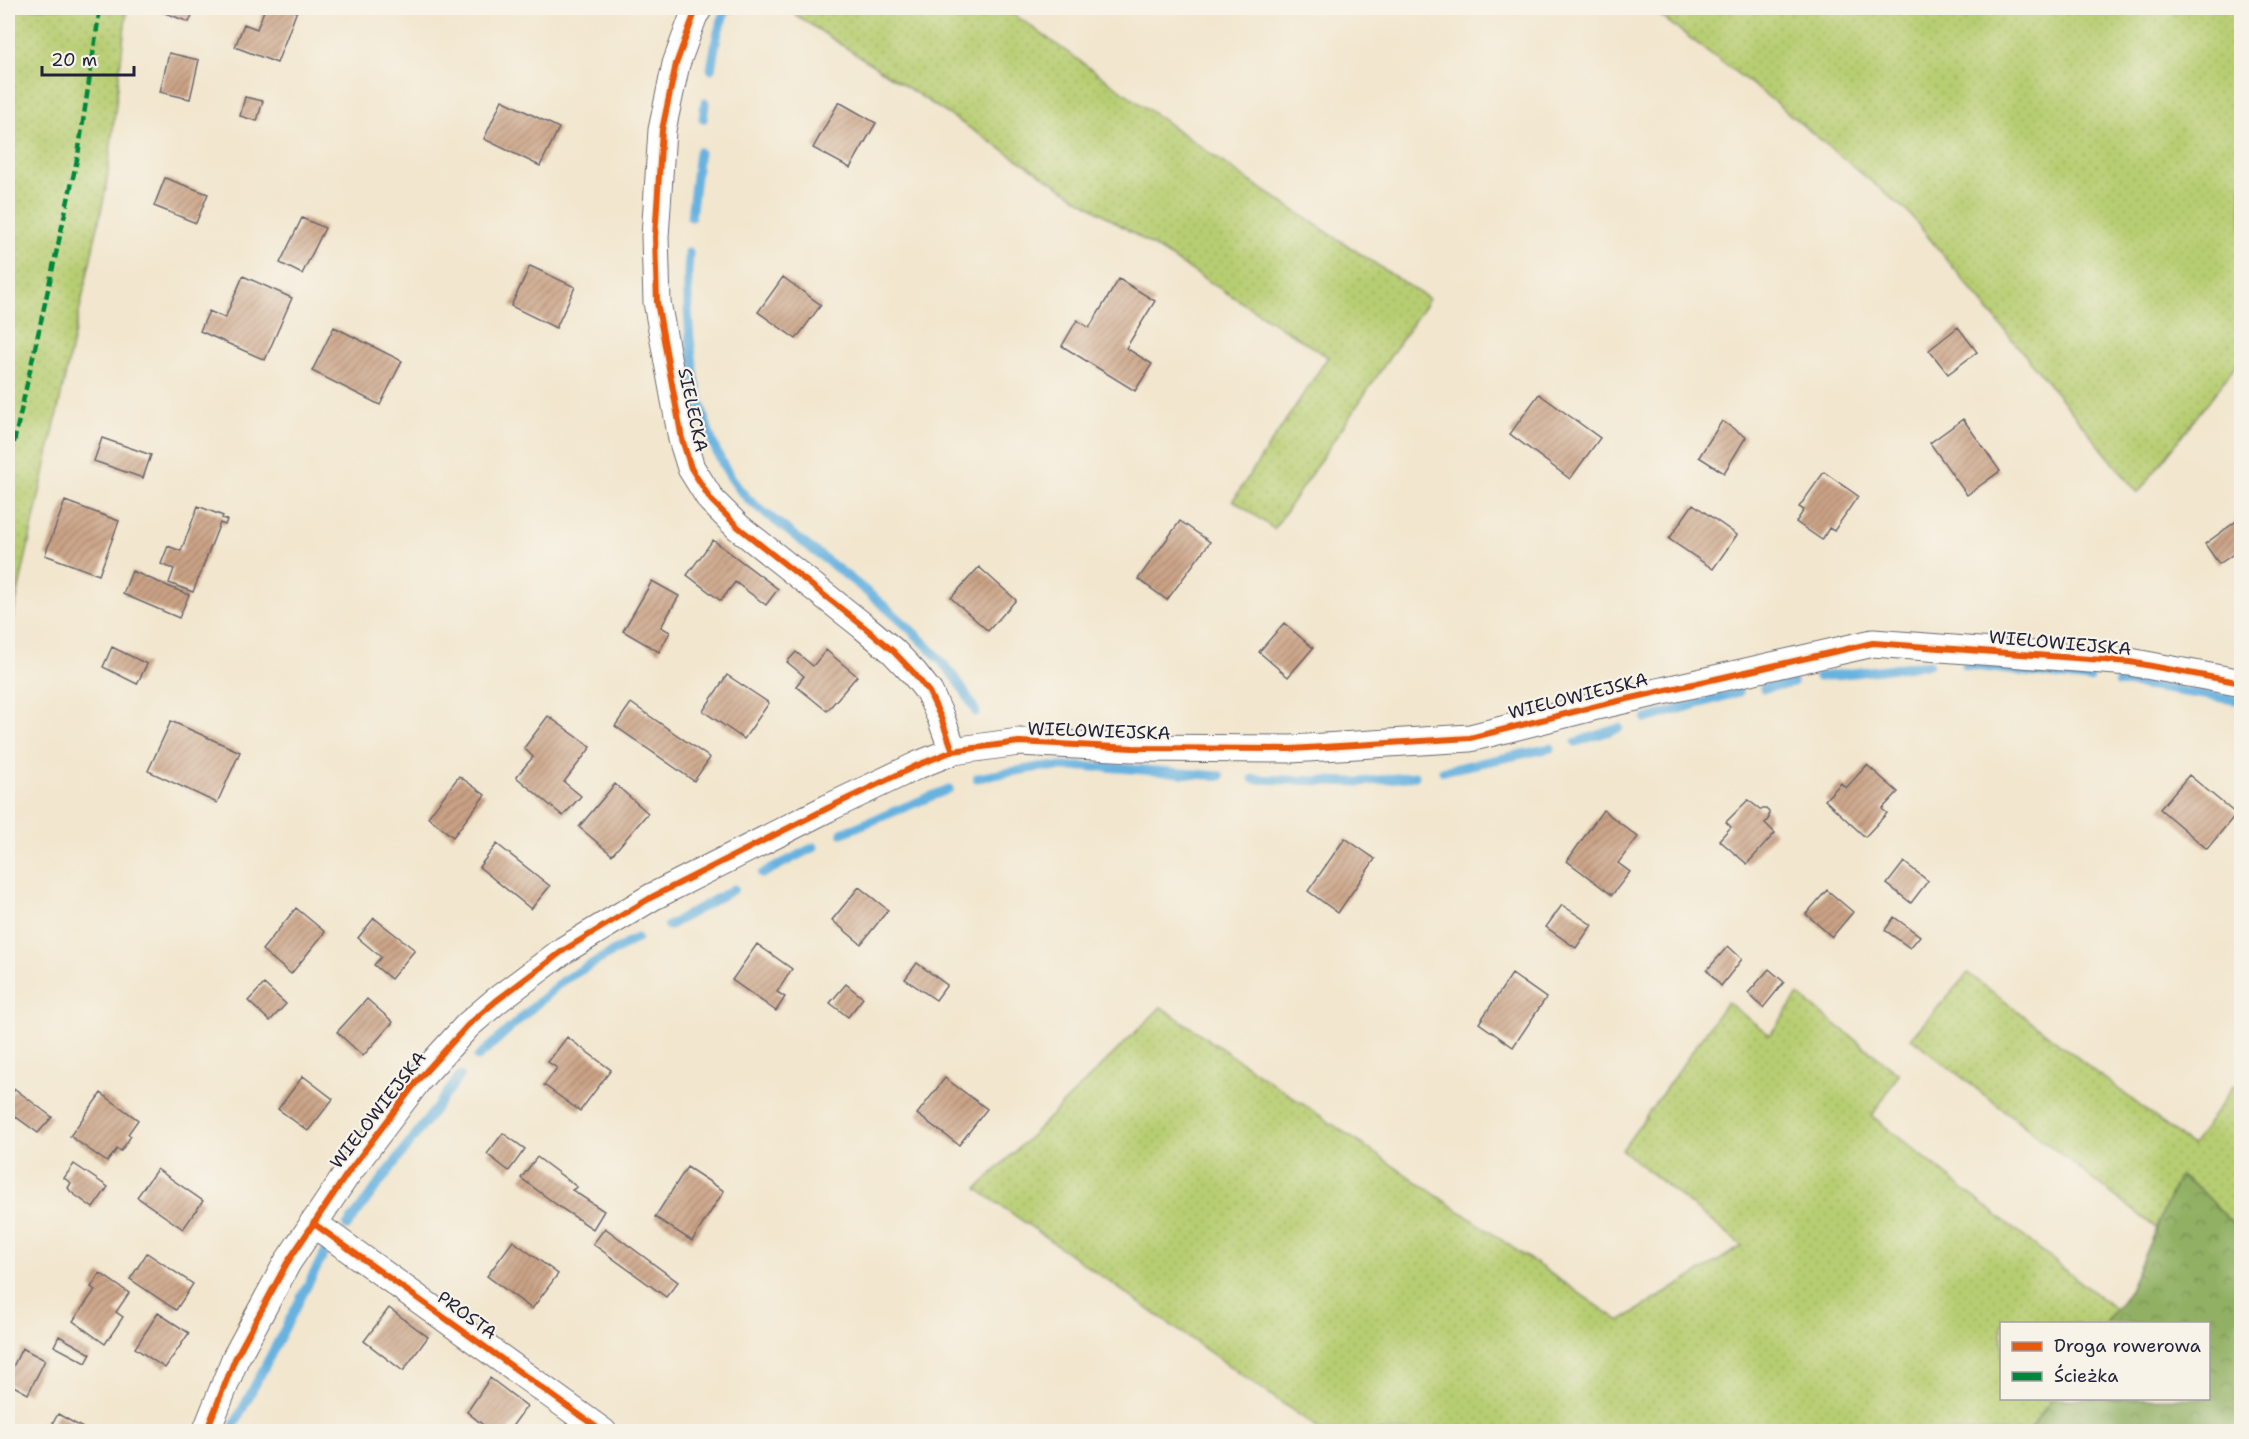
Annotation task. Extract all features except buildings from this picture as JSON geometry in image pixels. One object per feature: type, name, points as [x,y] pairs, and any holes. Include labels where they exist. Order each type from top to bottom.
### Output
[{"type":"street","name":"SIELECKA","points":[[699,8],[694,15],[676,64],[662,130],[655,237],[657,302],[682,439],[691,468],[711,500],[738,527],[863,626],[893,651],[914,673],[929,692],[953,751]]},
{"type":"street","name":"WIELOWIEJSKA","points":[[206,1431],[235,1359],[287,1263],[346,1174],[445,1049],[468,1025],[536,971],[599,927],[652,897],[828,808],[953,751],[1020,742],[1133,748],[1291,749],[1470,738],[1601,705],[1873,643],[2130,662],[2241,683]]},
{"type":"street","name":"PROSTA","points":[[313,1223],[603,1431]]},
{"type":"green space","points":[[8,8],[127,8],[106,189],[8,639]]},
{"type":"green space","points":[[785,8],[1005,8],[1245,178],[1429,299],[1274,529],[1233,500],[1328,357],[1071,194]]},
{"type":"green space","points":[[1650,8],[2241,8],[2241,359],[2138,493],[1907,211],[1771,99]]},
{"type":"green space","points":[[1968,973],[2192,1146],[2234,1085],[2241,1092],[2241,1232],[2200,1189],[2179,1176],[2156,1228],[1911,1038]]},
{"type":"green space","points":[[1798,995],[1899,1074],[1872,1116],[2116,1310],[2107,1322],[2000,1322],[2000,1400],[2051,1400],[2028,1431],[1322,1431],[977,1189],[1161,1007],[1620,1321],[1742,1246],[1622,1150],[1727,1002],[1770,1035]]},
{"type":"green space","points":[[2179,1176],[2200,1189],[2241,1232],[2241,1425],[2237,1432],[2028,1431],[2051,1400],[2210,1400],[2210,1322],[2107,1322],[2127,1294]]},
{"type":"waterway","points":[[711,69],[719,29],[728,8]]},
{"type":"waterway","points":[[703,119],[705,103]]},
{"type":"waterway","points":[[691,217],[699,152]]},
{"type":"waterway","points":[[689,252],[688,314],[696,383],[715,447],[729,475],[748,499],[866,591],[915,634],[949,670],[976,712]]},
{"type":"waterway","points":[[1819,677],[1929,664]]},
{"type":"waterway","points":[[1966,665],[2090,679]]},
{"type":"waterway","points":[[2119,682],[2242,701]]},
{"type":"waterway","points":[[1764,688],[1793,683]]},
{"type":"waterway","points":[[1646,719],[1739,692]]},
{"type":"waterway","points":[[1576,742],[1619,728]]},
{"type":"waterway","points":[[1443,771],[1551,748]]},
{"type":"waterway","points":[[977,778],[1039,767],[1105,767],[1220,776]]},
{"type":"waterway","points":[[1253,779],[1360,782],[1415,776]]},
{"type":"waterway","points":[[842,833],[949,789]]},
{"type":"waterway","points":[[762,874],[814,847]]},
{"type":"waterway","points":[[668,926],[734,889]]},
{"type":"waterway","points":[[478,1057],[562,981],[637,938]]},
{"type":"waterway","points":[[347,1226],[460,1076]]},
{"type":"waterway","points":[[234,1425],[325,1252]]},
{"type":"marked path","points":[[8,469],[78,155],[100,8]]},
{"type":"cycle path","points":[[699,8],[694,15],[676,64],[662,130],[655,237],[657,302],[682,439],[691,468],[711,500],[738,527],[863,626],[893,651],[914,673],[929,692],[953,751]]},
{"type":"cycle path","points":[[206,1432],[235,1359],[287,1263],[347,1174],[418,1080],[468,1025],[564,950],[652,897],[828,808],[953,751],[1019,742],[1133,748],[1291,749],[1470,738],[1601,705],[1873,643],[2130,662],[2242,683]]},
{"type":"cycle path","points":[[313,1223],[603,1432]]}]
